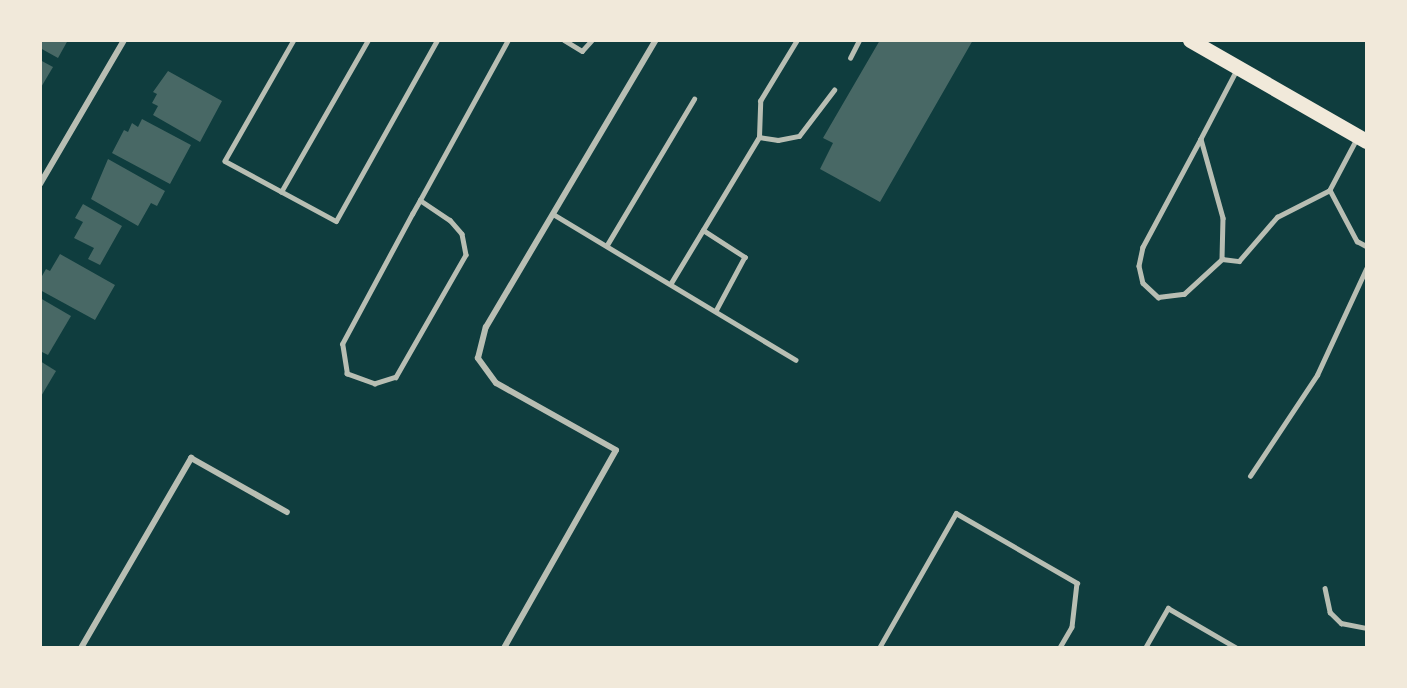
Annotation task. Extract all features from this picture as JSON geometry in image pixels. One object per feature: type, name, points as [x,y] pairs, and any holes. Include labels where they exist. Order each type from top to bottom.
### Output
[{"type":"main road","points":[[1191,41],[1363,139]]},
{"type":"street","points":[[40,184],[124,40]]},
{"type":"street","points":[[504,648],[616,450],[496,383],[478,358],[486,327],[656,40]]},
{"type":"street","points":[[81,648],[191,458],[287,513]]},
{"type":"lane","points":[[294,40],[225,161],[336,221],[437,40]]},
{"type":"lane","points":[[281,192],[368,40]]},
{"type":"lane","points":[[420,200],[450,220],[462,234],[466,255],[396,376],[375,384],[347,374],[342,344],[420,200],[508,40]]},
{"type":"lane","points":[[564,40],[582,51],[592,40]]},
{"type":"lane","points":[[670,284],[759,137],[760,101],[797,40]]},
{"type":"lane","points":[[850,58],[859,40]]},
{"type":"lane","points":[[1201,140],[1223,218],[1222,259],[1184,294],[1158,297],[1143,283],[1139,266],[1143,247],[1239,68]]},
{"type":"lane","points":[[759,137],[778,140],[799,136],[834,90]]},
{"type":"lane","points":[[607,245],[694,99]]},
{"type":"lane","points":[[1222,259],[1239,261],[1277,217],[1330,190],[1363,139]]},
{"type":"lane","points":[[1330,190],[1338,212],[1357,241],[1366,246]]},
{"type":"lane","points":[[554,214],[796,360]]},
{"type":"lane","points":[[703,230],[746,256],[716,311]]},
{"type":"lane","points":[[1250,476],[1317,375],[1366,268]]},
{"type":"lane","points":[[879,648],[956,513],[1077,583],[1072,627],[1060,648]]},
{"type":"lane","points":[[1325,588],[1324,598],[1330,612],[1341,623],[1366,628]]},
{"type":"lane","points":[[1145,648],[1168,608],[1237,648]]},
{"type":"building","points":[[40,40],[68,40],[58,58],[40,48]]},
{"type":"building","points":[[880,40],[973,40],[880,202],[820,169],[833,143],[823,138]]},
{"type":"building","points":[[40,60],[53,67],[40,89]]},
{"type":"building","points":[[168,71],[222,101],[200,142],[153,115],[158,106],[152,103],[157,94],[153,92]]},
{"type":"building","points":[[142,119],[191,145],[170,184],[112,153],[124,130],[128,132],[132,123],[138,127]]},
{"type":"building","points":[[108,159],[165,191],[157,206],[151,203],[138,226],[91,199]]},
{"type":"building","points":[[83,204],[122,226],[100,265],[88,259],[94,248],[74,238],[83,222],[75,218]]},
{"type":"building","points":[[60,254],[115,285],[95,320],[40,290],[42,276],[46,269],[50,271]]},
{"type":"building","points":[[40,298],[71,316],[48,355],[40,351]]},
{"type":"building","points":[[40,361],[56,371],[40,398]]}]
